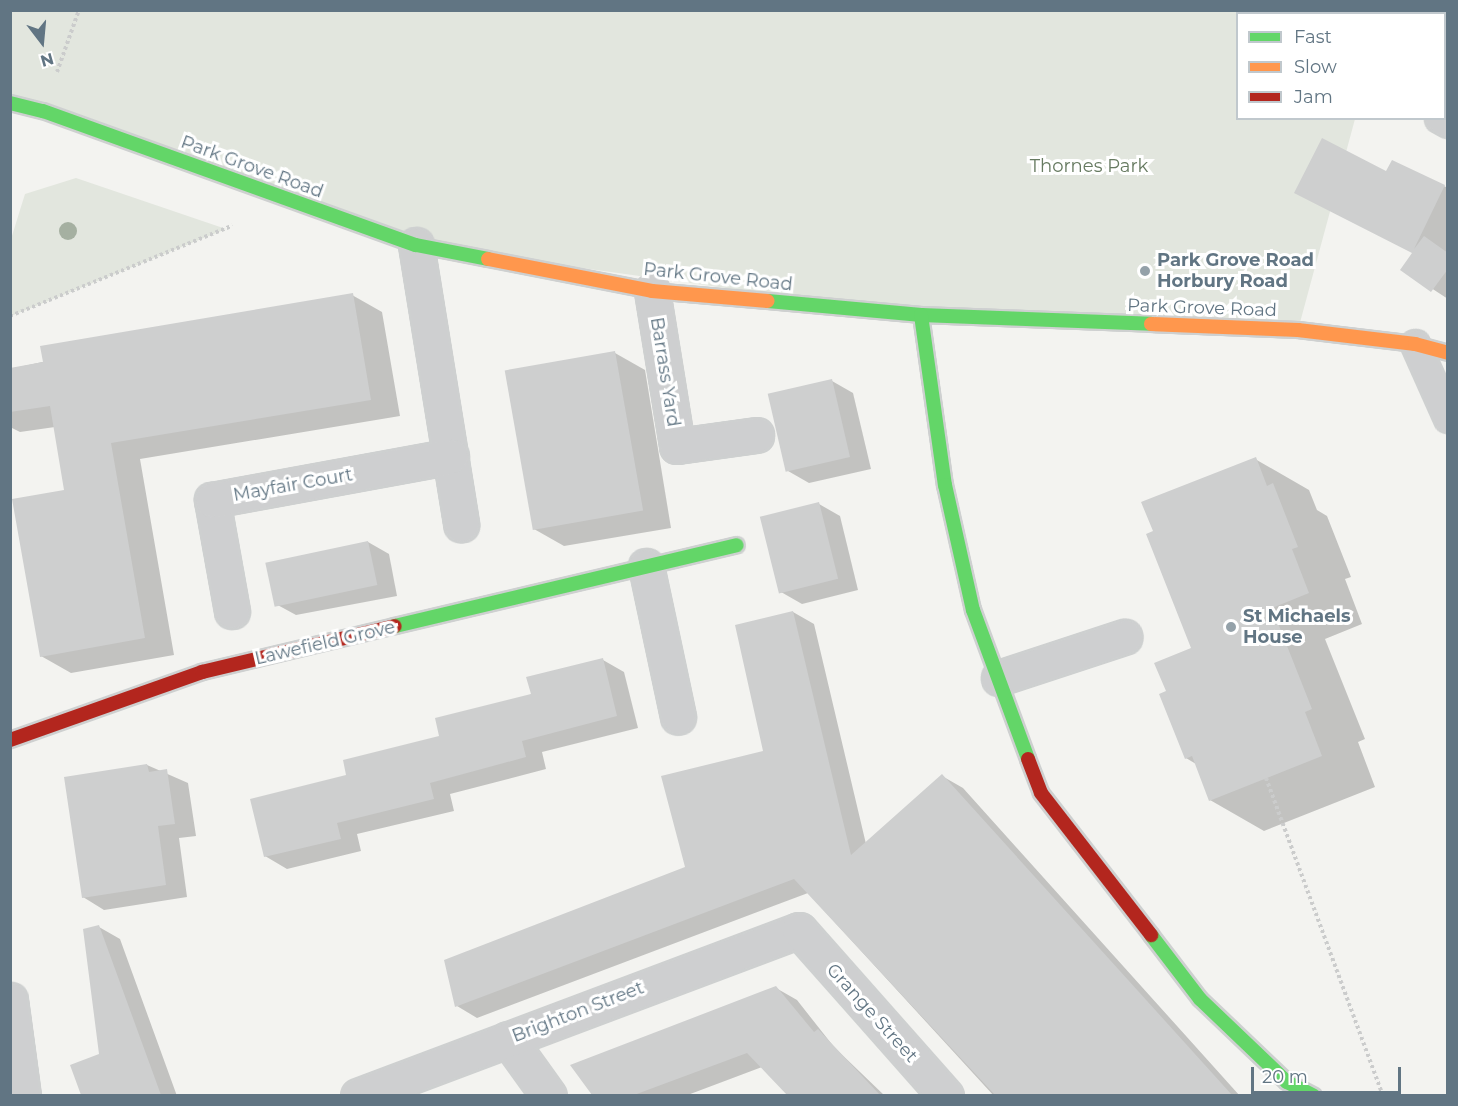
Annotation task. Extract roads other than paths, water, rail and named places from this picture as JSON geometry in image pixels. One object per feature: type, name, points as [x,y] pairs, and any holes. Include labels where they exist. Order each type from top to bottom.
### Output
[{"type":"street","name":"Park Grove Road","points":[[10,103],[43,111],[416,245],[652,291],[921,315],[1298,330],[1415,344],[1448,353]]},
{"type":"street","points":[[416,245],[462,524]]},
{"type":"street","name":"Barrass Yard","points":[[652,291],[677,446],[756,435]]},
{"type":"street","points":[[921,315],[945,485],[973,610],[1041,793],[1200,999],[1287,1082],[1314,1095]]},
{"type":"street","name":"Mayfair Court","points":[[232,611],[212,500],[451,456]]},
{"type":"street","name":"Lawefield Grove","points":[[10,740],[202,672],[737,545]]},
{"type":"street","points":[[646,566],[678,717]]},
{"type":"street","points":[[999,678],[1124,637]]},
{"type":"street","name":"Brighton Street","points":[[358,1095],[799,930]]},
{"type":"street","name":"Grange Street","points":[[799,930],[946,1095]]},
{"type":"street","points":[[10,1000],[23,1095]]},
{"type":"street","points":[[507,1039],[549,1095]]},
{"type":"lane","points":[[1415,344],[1448,418]]},
{"type":"place","name":"Park Grove Road Horbury Road","points":[[1145,271]]},
{"type":"place","name":"St Michaels House","points":[[1231,627]]},
{"type":"park label","name":"Thornes Park","points":[[1089,166]]}]
